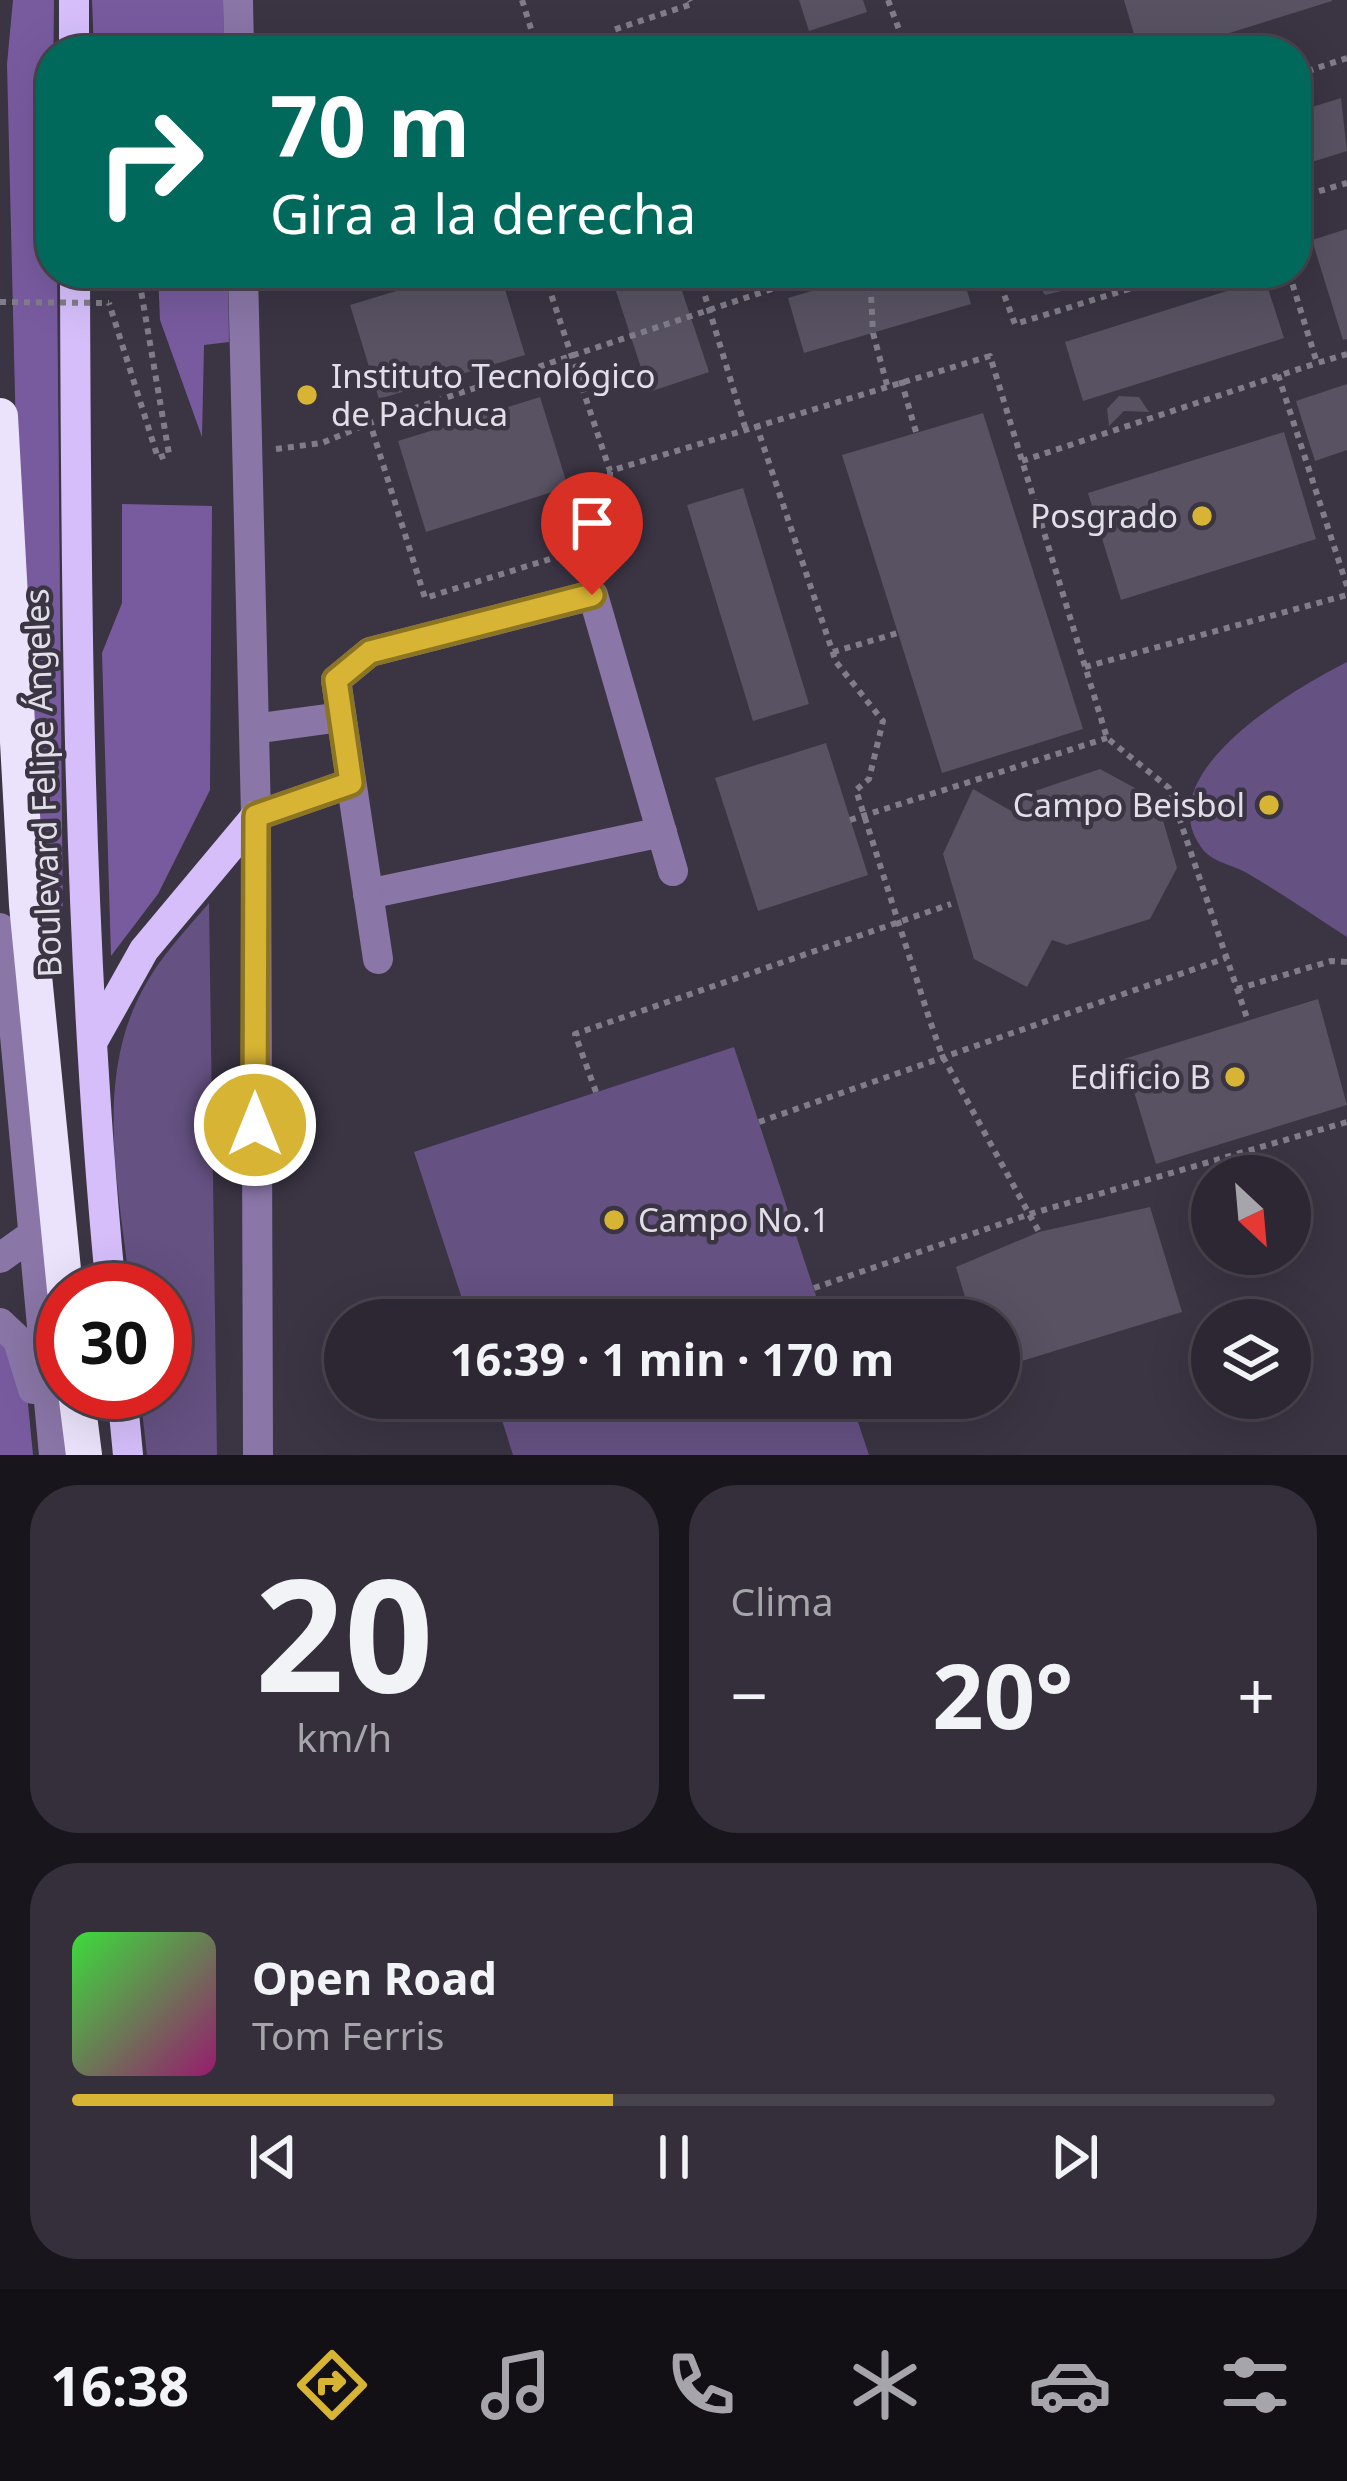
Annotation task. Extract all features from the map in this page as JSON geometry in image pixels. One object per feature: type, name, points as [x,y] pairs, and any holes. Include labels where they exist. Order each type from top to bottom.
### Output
[{"type":"highway","name":"Boulevard Felipe Ángeles","points":[[0,416],[26,905],[62,1263]]},
{"type":"highway","points":[[79,1419],[84,1455]]},
{"type":"main road","points":[[74,0],[74,36]]},
{"type":"main road","name":"Boulevard Felipe Ángeles","points":[[75,288],[76,726],[109,1263]]},
{"type":"main road","points":[[93,1040],[144,950],[256,816]]},
{"type":"main road","points":[[125,1419],[128,1455]]},
{"type":"street","points":[[238,0],[239,36]]},
{"type":"street","points":[[243,288],[256,816],[258,1455]]},
{"type":"street","points":[[378,959],[336,680],[370,652],[592,595],[674,871]]},
{"type":"street","points":[[254,729],[341,717]]},
{"type":"street","points":[[256,816],[351,783]]},
{"type":"street","points":[[368,894],[662,832]]},
{"type":"street","points":[[0,928],[55,1455]]},
{"type":"street","points":[[0,1258],[35,1233]]},
{"type":"street","points":[[0,1323],[18,1340],[28,1359],[40,1455]]},
{"type":"path","points":[[522,0],[533,36]]},
{"type":"path","points":[[614,36],[613,31],[692,4],[690,0]]},
{"type":"path","points":[[888,0],[902,36]]},
{"type":"path","points":[[1311,70],[1347,58]]},
{"type":"path","points":[[1311,194],[1347,183]]},
{"type":"path","points":[[0,302],[110,302],[158,458],[169,454],[141,288]]},
{"type":"path","points":[[370,423],[425,598],[611,540],[610,471],[549,288]]},
{"type":"path","points":[[702,288],[745,427]]},
{"type":"path","points":[[248,453],[322,443],[760,288]]},
{"type":"path","points":[[871,288],[873,333],[886,385]]},
{"type":"path","points":[[1002,288],[1015,324],[1129,288]]},
{"type":"path","points":[[1294,288],[1317,363]]},
{"type":"path","points":[[1022,460],[1347,354]]},
{"type":"path","points":[[610,471],[990,356],[1107,738],[1169,788],[1248,1021]]},
{"type":"path","points":[[1278,375],[1347,586]]},
{"type":"path","points":[[902,380],[916,432]]},
{"type":"path","points":[[756,424],[833,652],[883,721],[869,778],[856,790],[942,1055],[1039,1232]]},
{"type":"path","points":[[1084,667],[1347,596]]},
{"type":"path","points":[[833,652],[898,633]]},
{"type":"path","points":[[850,820],[1107,738]]},
{"type":"path","points":[[596,1092],[574,1034],[951,904]]},
{"type":"path","points":[[759,1122],[1226,958]]},
{"type":"path","points":[[1237,989],[1331,961],[1347,962]]},
{"type":"path","points":[[814,1288],[1030,1214],[1347,1122]]},
{"type":"shaded area","points":[[13,0],[54,0],[54,36],[36,36],[36,288],[57,288],[63,932],[42,937],[19,560],[7,64]]},
{"type":"shaded area","points":[[92,0],[223,0],[224,36],[93,36]]},
{"type":"shaded area","points":[[159,288],[228,288],[229,342],[204,345],[202,437],[160,320]]},
{"type":"shaded area","points":[[122,504],[212,506],[210,790],[158,894],[111,956],[102,653],[122,603]]},
{"type":"shaded area","name":"Campo Beisbol","points":[[1347,662],[1347,937],[1245,872],[1208,855],[1190,822],[1193,794],[1208,766],[1232,739],[1293,693]]},
{"type":"shaded area","points":[[209,903],[217,1455],[147,1455],[143,1419],[192,1419],[192,1263],[127,1263],[116,1176],[114,1100],[127,1026],[142,991]]},
{"type":"shaded area","name":"Campo No.1","points":[[734,1047],[817,1299],[462,1299],[414,1152]]},
{"type":"shaded area","points":[[0,1337],[25,1373],[33,1455],[0,1455]]},
{"type":"shaded area","points":[[502,1419],[857,1419],[869,1455],[513,1455]]},
{"type":"building","points":[[799,0],[863,0],[867,12],[809,31]]},
{"type":"building","points":[[1124,0],[1332,0],[1219,36],[1135,36]]},
{"type":"building","points":[[1341,98],[1347,151],[1311,162],[1311,107]]},
{"type":"building","points":[[1347,229],[1347,339],[1343,340],[1312,240]]},
{"type":"building","points":[[406,288],[505,288],[525,355],[379,399],[350,305]]},
{"type":"building","points":[[615,288],[681,288],[709,372],[649,392]]},
{"type":"building","points":[[822,288],[966,288],[971,304],[804,353],[788,298]]},
{"type":"building","points":[[1041,288],[1074,288],[1045,295]]},
{"type":"building","points":[[1236,288],[1268,288],[1284,338],[1083,401],[1065,342]]},
{"type":"building","points":[[1347,384],[1347,450],[1315,461],[1296,401]]},
{"type":"building","points":[[1119,396],[1139,397],[1149,412],[1124,411],[1109,426],[1107,409]]},
{"type":"building","points":[[540,397],[568,487],[426,532],[398,441]]},
{"type":"building","points":[[983,413],[1083,729],[942,773],[842,455]]},
{"type":"building","name":"Posgrado","points":[[1284,432],[1316,539],[1121,600],[1088,493]]},
{"type":"building","points":[[743,488],[809,704],[753,721],[687,505]]},
{"type":"building","points":[[826,743],[868,875],[758,911],[715,778]]},
{"type":"building","points":[[1100,769],[1157,800],[1177,868],[1150,919],[1067,945],[1052,940],[1027,987],[974,959],[943,854],[973,789],[1013,812],[1020,796]]},
{"type":"building","name":"Edificio B","points":[[1318,999],[1347,1105],[1156,1164],[1124,1059]]},
{"type":"building","points":[[1150,1207],[1182,1312],[1020,1362],[1020,1299],[966,1299],[956,1267],[1039,1232]]},
{"type":"place","name":"Instituto Tecnológico de Pachuca","points":[[307,395]]},
{"type":"place","name":"Posgrado","points":[[1202,516]]},
{"type":"place","name":"Campo Beisbol","points":[[1269,805]]},
{"type":"place","name":"Edificio B","points":[[1235,1077]]},
{"type":"place","name":"Campo No.1","points":[[614,1220]]},
{"type":"route","points":[[255,1125],[256,816],[351,783],[336,680],[370,652],[592,595]]}]
